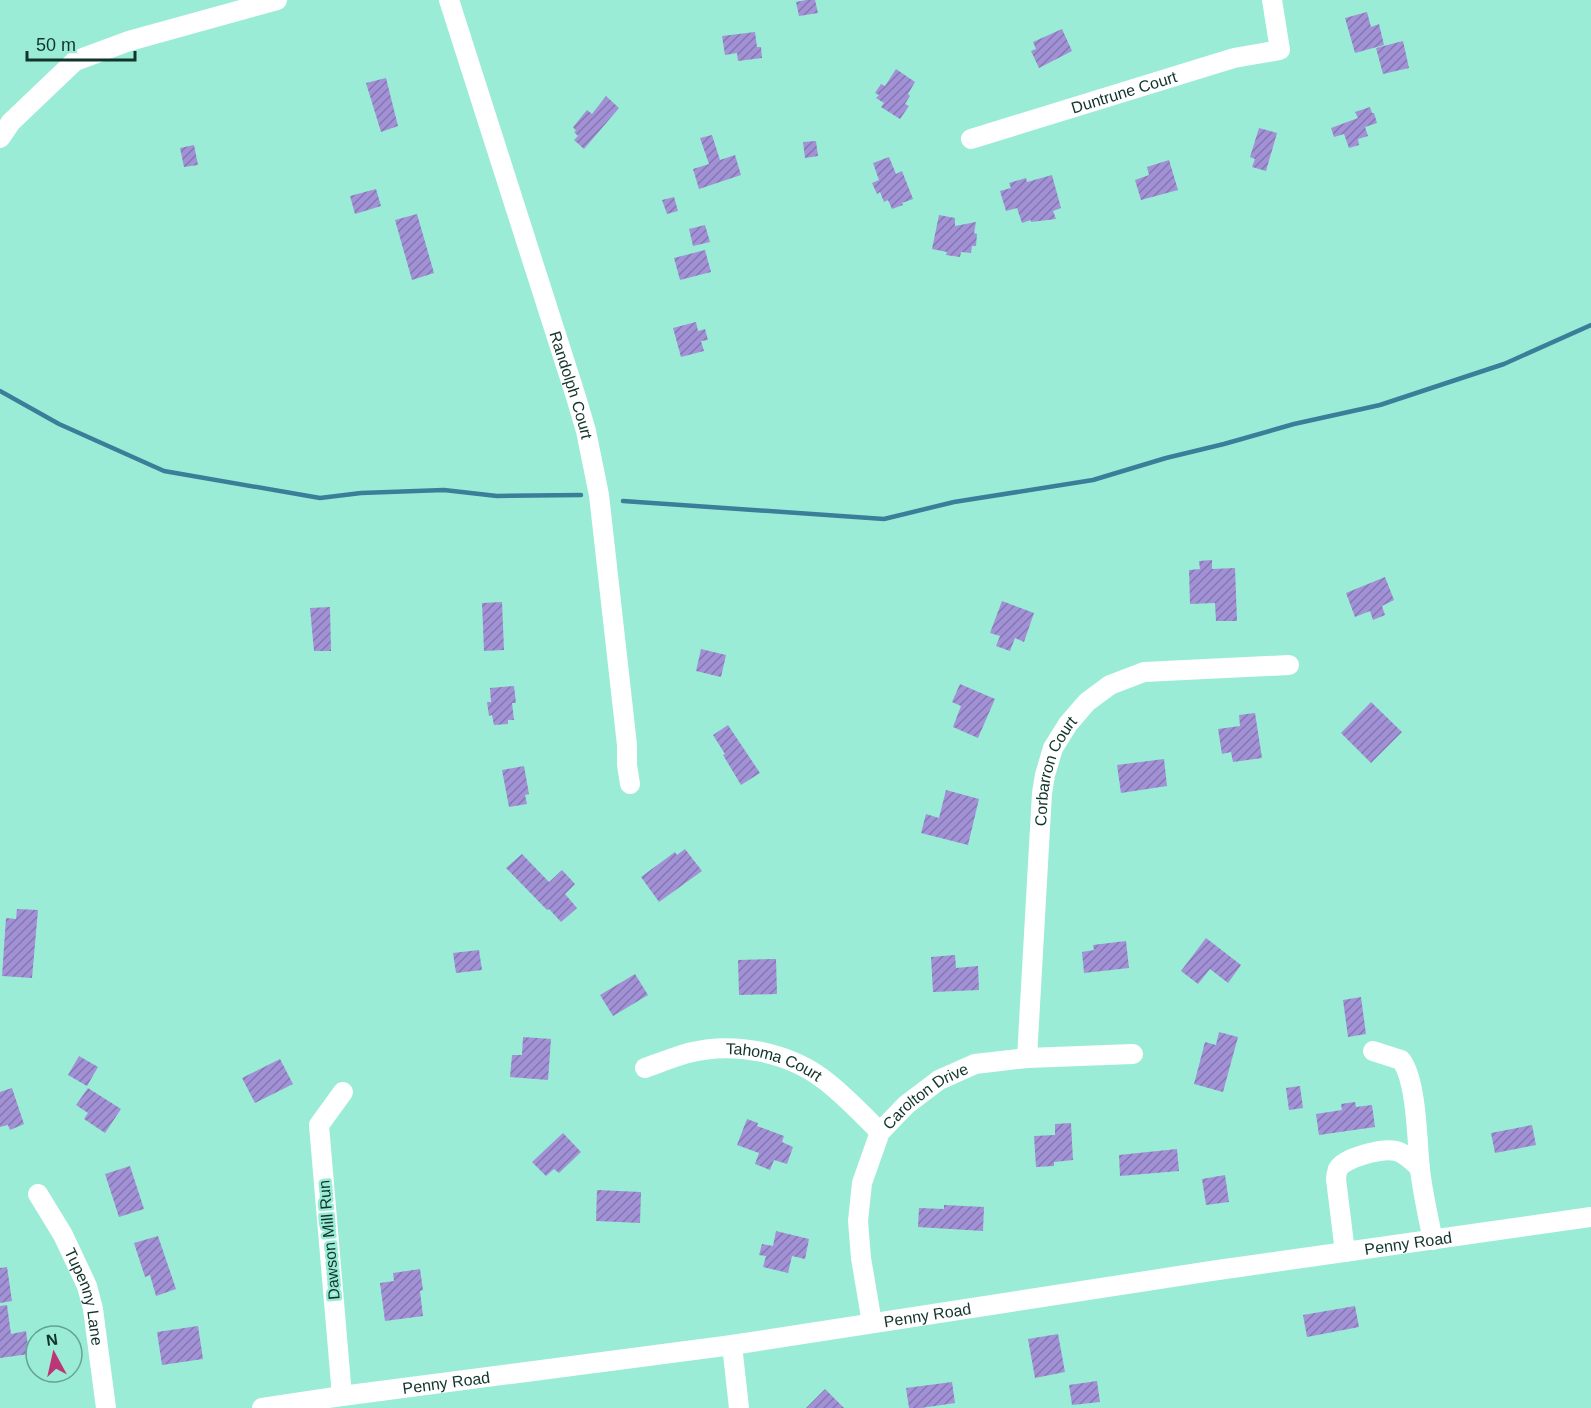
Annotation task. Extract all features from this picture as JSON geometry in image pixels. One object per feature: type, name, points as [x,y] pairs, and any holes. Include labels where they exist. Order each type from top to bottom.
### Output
[{"type":"street","points":[[0,138],[11,122],[75,61],[129,41],[277,0]]},
{"type":"street","name":"Randolph Court","points":[[449,0],[576,397],[590,448],[599,495],[630,784]]},
{"type":"street","name":"Duntrune Court","points":[[971,139],[1234,58],[1280,50],[1272,0]]},
{"type":"street","name":"Corbarron Court","points":[[1027,1058],[1042,794],[1053,748],[1068,724],[1087,702],[1110,686],[1144,672],[1289,665]]},
{"type":"street","name":"Tahoma Court","points":[[645,1068],[689,1053],[728,1047],[773,1054],[825,1080],[880,1132]]},
{"type":"street","points":[[1373,1051],[1401,1060],[1408,1074],[1432,1240]]},
{"type":"street","name":"Carolton Drive","points":[[872,1323],[861,1258],[858,1221],[862,1183],[880,1132],[906,1105],[939,1080],[975,1064],[1027,1058],[1133,1054]]},
{"type":"street","name":"Dawson Mill Run","points":[[342,1396],[319,1125],[343,1092]]},
{"type":"street","points":[[1345,1252],[1336,1179],[1337,1170],[1356,1157],[1383,1150],[1401,1153],[1420,1168]]},
{"type":"street","name":"Tupenny Lane","points":[[38,1194],[63,1235],[87,1286],[93,1309],[106,1408]]},
{"type":"street","name":"Penny Road","points":[[262,1408],[732,1345],[1591,1217]]},
{"type":"street","points":[[732,1345],[739,1408]]},
{"type":"building","points":[[815,0],[818,13],[799,16],[796,2]]},
{"type":"building","points":[[1367,12],[1371,27],[1379,24],[1384,45],[1355,53],[1345,18]]},
{"type":"building","points":[[1062,29],[1072,51],[1039,68],[1031,51],[1036,49],[1033,42]]},
{"type":"building","points":[[755,32],[757,47],[761,47],[762,58],[738,61],[737,53],[725,55],[722,36]]},
{"type":"building","points":[[1403,41],[1409,68],[1383,74],[1376,48]]},
{"type":"building","points":[[896,69],[915,82],[905,104],[909,106],[900,119],[881,107],[884,103],[876,98],[879,95],[875,93],[881,84],[885,86]]},
{"type":"building","points":[[386,78],[398,126],[381,132],[366,83]]},
{"type":"building","points":[[606,96],[619,108],[584,149],[574,140],[578,136],[573,127],[587,110],[592,114]]},
{"type":"building","points":[[1370,107],[1377,123],[1365,127],[1368,136],[1358,139],[1359,145],[1349,148],[1344,134],[1334,137],[1331,128],[1358,118],[1355,112]]},
{"type":"building","points":[[1259,128],[1277,133],[1266,171],[1252,167],[1255,159],[1250,157]]},
{"type":"building","points":[[712,135],[720,160],[735,155],[741,175],[699,189],[693,169],[709,164],[700,138]]},
{"type":"building","points":[[816,141],[818,156],[805,158],[803,142]]},
{"type":"building","points":[[194,145],[198,165],[184,167],[180,148]]},
{"type":"building","points":[[889,157],[896,174],[902,171],[913,199],[892,209],[888,200],[884,202],[880,192],[877,194],[872,183],[879,180],[873,163]]},
{"type":"building","points":[[1169,160],[1178,190],[1141,200],[1135,180],[1149,175],[1147,167]]},
{"type":"building","points":[[1052,175],[1061,208],[1053,211],[1056,219],[1031,222],[1031,220],[1022,223],[1017,208],[1006,211],[1000,191],[1011,188],[1009,183],[1026,178],[1027,182]]},
{"type":"building","points":[[376,189],[381,206],[355,214],[350,196]]},
{"type":"building","points":[[674,197],[678,211],[667,214],[662,200]]},
{"type":"building","points":[[417,214],[434,273],[412,280],[395,220]]},
{"type":"building","points":[[939,215],[955,218],[955,226],[976,222],[974,233],[977,234],[976,246],[972,246],[971,253],[961,252],[960,257],[946,255],[947,252],[932,249]]},
{"type":"building","points":[[705,225],[710,242],[693,246],[689,229]]},
{"type":"building","points":[[705,250],[711,272],[680,280],[674,258]]},
{"type":"building","points":[[696,322],[698,331],[705,329],[708,340],[701,341],[704,351],[681,357],[673,328]]},
{"type":"building","points":[[1212,560],[1212,569],[1235,568],[1237,621],[1216,621],[1215,603],[1190,604],[1189,570],[1200,569],[1199,561]]},
{"type":"building","points":[[1385,577],[1394,600],[1382,606],[1385,615],[1373,620],[1370,611],[1355,617],[1346,593]]},
{"type":"building","points":[[1002,601],[1034,613],[1024,642],[1015,638],[1010,651],[996,646],[1000,636],[990,633]]},
{"type":"building","points":[[502,602],[504,650],[484,651],[482,603]]},
{"type":"building","points":[[330,607],[331,651],[314,651],[310,608]]},
{"type":"building","points":[[701,649],[726,655],[721,677],[696,671]]},
{"type":"building","points":[[960,684],[995,699],[978,738],[953,727],[961,706],[952,702]]},
{"type":"building","points":[[514,686],[516,703],[512,703],[514,720],[508,720],[508,724],[494,725],[492,715],[489,716],[487,702],[491,702],[490,688]]},
{"type":"building","points":[[1371,702],[1402,732],[1371,763],[1341,733]]},
{"type":"building","points":[[1255,713],[1262,758],[1233,762],[1231,752],[1222,754],[1218,729],[1240,726],[1239,715]]},
{"type":"building","points":[[728,725],[760,773],[741,785],[713,735]]},
{"type":"building","points":[[1164,759],[1167,786],[1121,793],[1117,765]]},
{"type":"building","points":[[524,766],[529,794],[525,795],[527,804],[509,807],[502,770]]},
{"type":"building","points":[[946,790],[979,799],[968,845],[921,833],[926,814],[939,818]]},
{"type":"building","points":[[685,849],[702,871],[659,902],[641,877],[675,852],[677,855]]},
{"type":"building","points":[[522,854],[549,882],[562,870],[575,884],[565,894],[577,908],[561,922],[506,868]]},
{"type":"building","points":[[17,909],[38,910],[32,978],[2,976],[6,918],[16,919]]},
{"type":"building","points":[[1206,938],[1241,965],[1228,983],[1210,969],[1198,984],[1181,971]]},
{"type":"building","points":[[1126,941],[1129,968],[1084,973],[1082,952],[1094,950],[1093,945]]},
{"type":"building","points":[[479,950],[482,970],[456,973],[453,953]]},
{"type":"building","points":[[955,955],[956,968],[978,966],[979,990],[933,992],[931,957]]},
{"type":"building","points":[[776,959],[777,994],[739,995],[738,960]]},
{"type":"building","points":[[635,974],[648,995],[613,1016],[600,995]]},
{"type":"building","points":[[1361,997],[1366,1034],[1348,1037],[1343,1000]]},
{"type":"building","points":[[1219,1032],[1238,1037],[1223,1092],[1194,1084],[1205,1042],[1216,1045]]},
{"type":"building","points":[[523,1037],[551,1039],[548,1080],[510,1077],[512,1055],[522,1055]]},
{"type":"building","points":[[79,1056],[98,1067],[87,1086],[68,1075]]},
{"type":"building","points":[[280,1059],[293,1084],[255,1103],[242,1078]]},
{"type":"building","points":[[1300,1086],[1303,1108],[1289,1110],[1286,1088]]},
{"type":"building","points":[[12,1088],[24,1124],[10,1130],[8,1125],[0,1127],[0,1092]]},
{"type":"building","points":[[88,1088],[121,1109],[105,1133],[84,1119],[88,1113],[76,1105]]},
{"type":"building","points":[[1355,1102],[1356,1107],[1372,1105],[1375,1127],[1319,1135],[1316,1114],[1342,1110],[1341,1104]]},
{"type":"building","points":[[747,1119],[758,1123],[757,1126],[784,1136],[782,1142],[793,1147],[787,1164],[774,1160],[770,1170],[755,1164],[759,1153],[737,1145]]},
{"type":"building","points":[[1071,1123],[1073,1160],[1054,1162],[1054,1166],[1036,1167],[1034,1136],[1055,1135],[1055,1124]]},
{"type":"building","points":[[1532,1125],[1536,1145],[1495,1153],[1491,1133]]},
{"type":"building","points":[[563,1133],[581,1152],[559,1173],[554,1169],[546,1176],[532,1162]]},
{"type":"building","points":[[1177,1149],[1179,1171],[1120,1176],[1119,1155]]},
{"type":"building","points":[[130,1166],[144,1209],[119,1217],[105,1174]]},
{"type":"building","points":[[1225,1175],[1229,1202],[1206,1205],[1202,1179]]},
{"type":"building","points":[[597,1190],[641,1192],[640,1223],[596,1221]]},
{"type":"building","points":[[944,1205],[984,1207],[983,1231],[918,1227],[919,1208],[944,1209]]},
{"type":"building","points":[[776,1231],[809,1239],[805,1259],[792,1256],[788,1273],[763,1267],[766,1256],[759,1255],[762,1244],[773,1246]]},
{"type":"building","points":[[158,1236],[176,1289],[156,1296],[150,1275],[145,1277],[134,1243]]},
{"type":"building","points":[[7,1267],[12,1301],[0,1303],[0,1268]]},
{"type":"building","points":[[420,1269],[423,1316],[385,1321],[380,1283],[394,1281],[393,1273]]},
{"type":"building","points":[[7,1305],[11,1334],[24,1331],[24,1355],[0,1358],[0,1306]]},
{"type":"building","points":[[1355,1306],[1359,1327],[1307,1337],[1303,1315]]},
{"type":"building","points":[[198,1326],[203,1359],[162,1365],[157,1332]]},
{"type":"building","points":[[1058,1334],[1065,1372],[1035,1378],[1028,1339]]},
{"type":"building","points":[[1097,1381],[1100,1402],[1072,1405],[1069,1385]]},
{"type":"building","points":[[952,1382],[955,1403],[909,1408],[906,1388]]},
{"type":"building","points":[[825,1389],[844,1408],[806,1408]]},
{"type":"waterway","points":[[623,501],[884,519],[954,502],[1093,480],[1294,424],[1380,405],[1504,364],[1591,325]]},
{"type":"waterway","points":[[0,391],[59,424],[164,471],[320,498],[361,493],[444,490],[497,496],[581,495]]}]
